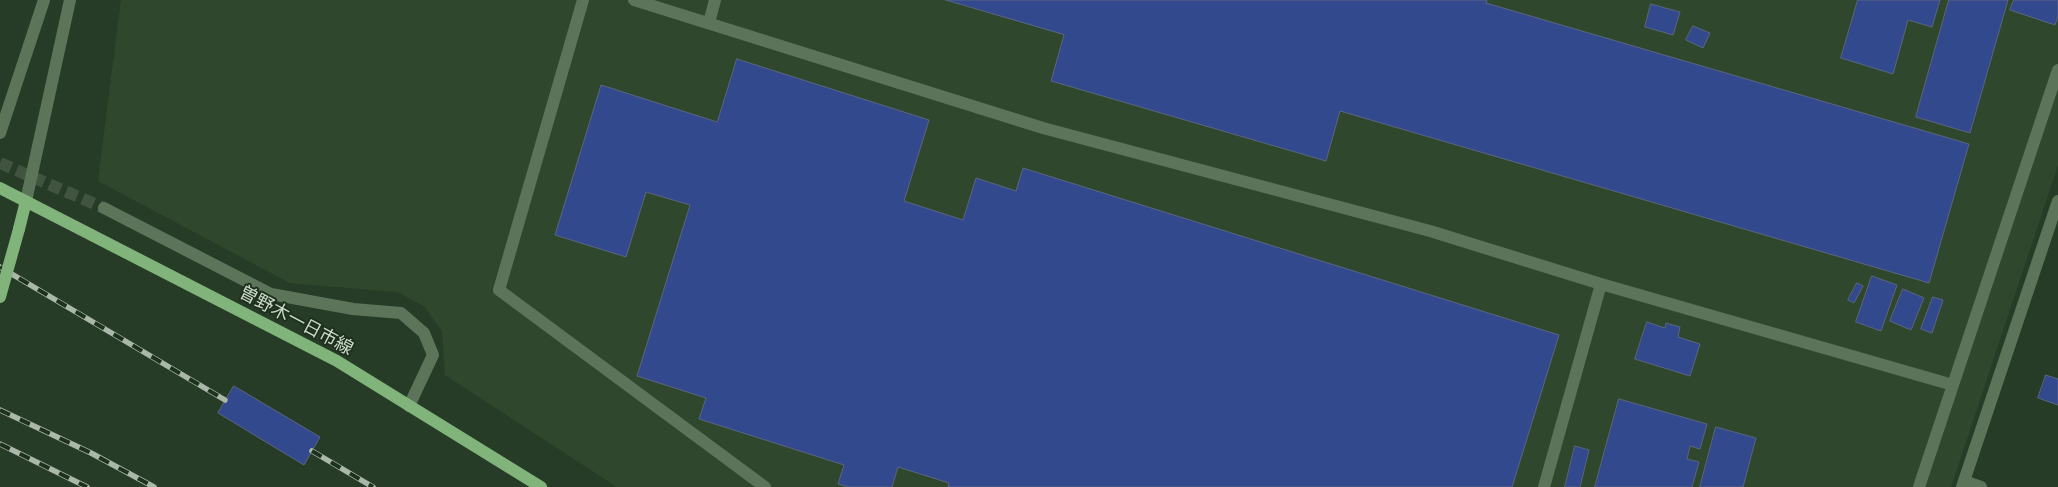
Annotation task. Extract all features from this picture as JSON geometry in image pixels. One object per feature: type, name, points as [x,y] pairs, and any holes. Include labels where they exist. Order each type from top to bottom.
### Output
[{"type":"main road","name":"曽野木一日市線","points":[[0,188],[338,361],[541,487]]},
{"type":"main road","points":[[0,297],[26,201]]},
{"type":"street","points":[[0,132],[44,0]]},
{"type":"street","points":[[26,201],[70,0]]},
{"type":"street","points":[[583,0],[499,290],[765,487]]},
{"type":"street","points":[[634,0],[1043,128],[1430,231],[1601,284],[1953,385]]},
{"type":"street","points":[[708,23],[715,0]]},
{"type":"street","points":[[1919,487],[2058,70]]},
{"type":"street","points":[[1981,487],[1963,484],[2058,201]]},
{"type":"street","points":[[104,208],[271,294],[353,309],[401,314],[424,333],[433,355],[410,406]]},
{"type":"street","points":[[1544,487],[1601,284]]},
{"type":"shaded area","points":[[121,0],[2058,0],[2058,165],[1951,487],[617,487],[445,375],[442,331],[424,306],[397,292],[290,283],[98,181]]},
{"type":"building","points":[[946,0],[1487,0],[1486,3],[1969,144],[1929,283],[1340,111],[1326,161],[1051,81],[1064,35]]},
{"type":"building","points":[[1858,0],[1940,0],[1932,27],[1908,20],[1893,74],[1841,58]]},
{"type":"building","points":[[1949,0],[2008,0],[1970,133],[1916,117]]},
{"type":"building","points":[[2014,0],[2058,0],[2058,16],[2055,25],[2010,10]]},
{"type":"building","points":[[1651,4],[1680,12],[1673,35],[1645,27]]},
{"type":"building","points":[[1693,26],[1710,33],[1703,48],[1686,40]]},
{"type":"building","points":[[737,59],[929,120],[904,201],[963,220],[976,178],[1016,191],[1023,168],[1559,335],[1512,487],[948,487],[949,483],[898,467],[892,487],[849,487],[838,484],[844,465],[699,419],[706,398],[637,376],[690,205],[646,192],[626,257],[555,235],[601,85],[717,122]]},
{"type":"building","points":[[1872,276],[1897,285],[1881,331],[1856,322]]},
{"type":"building","points":[[1857,283],[1863,286],[1854,303],[1848,300]]},
{"type":"building","points":[[1903,289],[1924,298],[1911,330],[1890,321]]},
{"type":"building","points":[[1933,297],[1943,300],[1932,333],[1921,329]]},
{"type":"building","points":[[1647,322],[1665,328],[1666,323],[1680,327],[1678,337],[1700,344],[1690,376],[1635,359]]},
{"type":"building","points":[[2046,375],[2058,379],[2058,405],[2038,398]]},
{"type":"building","points":[[234,386],[320,437],[304,465],[218,413]]},
{"type":"building","points":[[1619,399],[1707,424],[1700,449],[1690,446],[1687,459],[1699,462],[1692,487],[1595,487]]},
{"type":"building","points":[[1716,427],[1756,438],[1743,487],[1700,487]]},
{"type":"building","points":[[1575,446],[1589,450],[1580,487],[1565,487]]},
{"type":"tunnel","points":[[0,163],[104,208]]},
{"type":"railway","points":[[0,267],[225,400]]},
{"type":"railway","points":[[0,410],[91,453],[154,487]]},
{"type":"railway","points":[[0,444],[87,487]]},
{"type":"railway","points":[[312,451],[373,487]]}]
